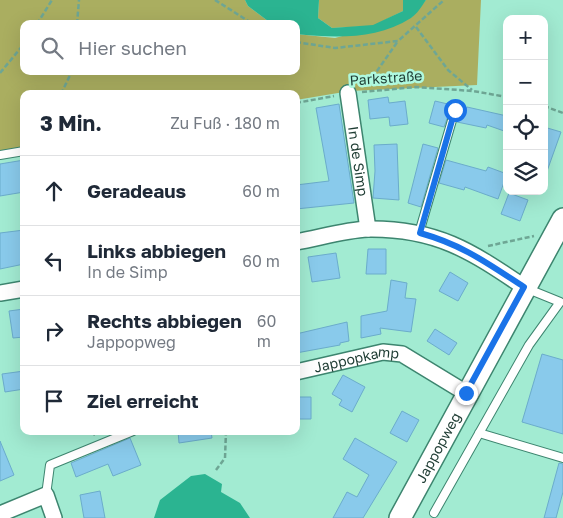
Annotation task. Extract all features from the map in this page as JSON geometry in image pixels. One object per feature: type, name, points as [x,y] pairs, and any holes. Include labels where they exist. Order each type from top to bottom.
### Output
[{"type":"street","name":"In de Simp","points":[[348,93],[368,229]]},
{"type":"street","name":"Jappopweg","points":[[400,518],[524,287],[560,228]]},
{"type":"street","points":[[300,241],[368,229],[420,233],[449,242],[466,250],[524,287]]},
{"type":"street","points":[[0,293],[20,290]]},
{"type":"street","name":"Jappopkamp","points":[[300,371],[383,352],[402,354],[466,393]]},
{"type":"street","points":[[0,514],[46,495],[54,518]]},
{"type":"lane","points":[[420,233],[455,110]]},
{"type":"lane","points":[[0,155],[20,152]]},
{"type":"lane","points":[[434,513],[529,345],[560,302],[524,287]]},
{"type":"lane","points":[[479,434],[563,458]]},
{"type":"lane","points":[[46,495],[50,465],[123,435]]},
{"type":"path","points":[[40,20],[52,0]]},
{"type":"path","points":[[77,20],[79,0]]},
{"type":"path","points":[[215,0],[247,20]]},
{"type":"path","points":[[348,93],[377,71],[398,41],[416,27],[444,0]]},
{"type":"path","points":[[416,27],[448,70],[473,91]]},
{"type":"path","points":[[300,43],[335,48],[398,41]]},
{"type":"path","points":[[0,73],[20,49]]},
{"type":"path","points":[[63,90],[70,75]]},
{"type":"path","name":"Parkstraße","points":[[300,102],[348,93],[416,87],[473,91],[503,97]]},
{"type":"path","points":[[548,107],[563,113]]},
{"type":"path","points":[[466,250],[560,228]]},
{"type":"path","points":[[216,470],[225,458],[226,435]]},
{"type":"shaded area","points":[[0,0],[245,0],[248,6],[267,20],[20,20],[20,75],[300,75],[300,34],[335,38],[412,17],[426,0],[481,0],[477,85],[350,91],[300,99],[300,90],[20,90],[20,148],[0,151]]},
{"type":"shaded area","points":[[245,0],[319,0],[318,18],[332,28],[373,25],[403,11],[403,0],[426,0],[413,16],[398,25],[370,34],[355,36],[300,34],[300,20],[267,20],[248,6]]},
{"type":"shaded area","points":[[319,0],[403,0],[403,11],[373,26],[332,28],[318,18]]},
{"type":"shaded area","points":[[205,474],[222,484],[221,492],[240,503],[250,518],[154,518],[160,500],[191,476]]},
{"type":"building","points":[[388,97],[389,103],[405,101],[408,124],[390,126],[389,117],[370,119],[368,100]]},
{"type":"building","points":[[435,101],[452,105],[444,127],[429,123]]},
{"type":"building","points":[[339,104],[354,203],[300,209],[300,185],[329,181],[316,108]]},
{"type":"building","points":[[467,107],[503,115],[503,131],[487,125],[486,128],[457,122],[460,108],[466,110]]},
{"type":"building","points":[[548,128],[561,132],[548,168]]},
{"type":"building","points":[[397,144],[399,200],[373,198],[374,145]]},
{"type":"building","points":[[423,144],[438,148],[421,207],[408,203]]},
{"type":"building","points":[[446,160],[486,171],[488,167],[503,173],[503,185],[498,199],[465,187],[464,190],[439,183]]},
{"type":"building","points":[[20,161],[20,193],[0,196],[0,164]]},
{"type":"building","points":[[508,195],[514,195],[528,200],[520,221],[501,214]]},
{"type":"building","points":[[20,230],[20,265],[0,269],[0,233]]},
{"type":"building","points":[[368,249],[386,249],[386,274],[366,274]]},
{"type":"building","points":[[336,253],[340,278],[312,282],[308,257]]},
{"type":"building","points":[[450,272],[468,283],[458,301],[439,291]]},
{"type":"building","points":[[391,280],[407,283],[405,298],[416,299],[411,332],[380,328],[381,334],[361,338],[361,316],[387,311]]},
{"type":"building","points":[[20,310],[20,337],[13,338],[9,311]]},
{"type":"building","points":[[347,322],[349,341],[340,343],[340,345],[300,352],[300,333]]},
{"type":"building","points":[[435,329],[457,343],[449,355],[427,341]]},
{"type":"building","points":[[542,354],[563,360],[563,434],[522,422]]},
{"type":"building","points":[[20,372],[20,390],[5,392],[2,374]]},
{"type":"building","points":[[343,375],[365,387],[352,412],[339,405],[342,400],[332,394]]},
{"type":"building","points":[[300,397],[311,397],[311,419],[300,419]]},
{"type":"building","points":[[402,411],[419,420],[407,442],[390,433]]},
{"type":"building","points":[[178,435],[212,435],[212,438],[179,443]]},
{"type":"building","points":[[130,438],[141,465],[113,476],[108,464],[76,477],[71,463]]},
{"type":"building","points":[[355,438],[397,462],[363,518],[333,518],[347,492],[357,497],[369,475],[343,459]]},
{"type":"building","points":[[0,441],[14,475],[0,481]]},
{"type":"building","points":[[559,463],[563,464],[563,492],[556,518],[544,518]]},
{"type":"building","points":[[100,491],[105,518],[84,518],[80,495]]},
{"type":"route","points":[[455,110],[420,233],[449,242],[476,254],[524,287],[466,393]]}]
